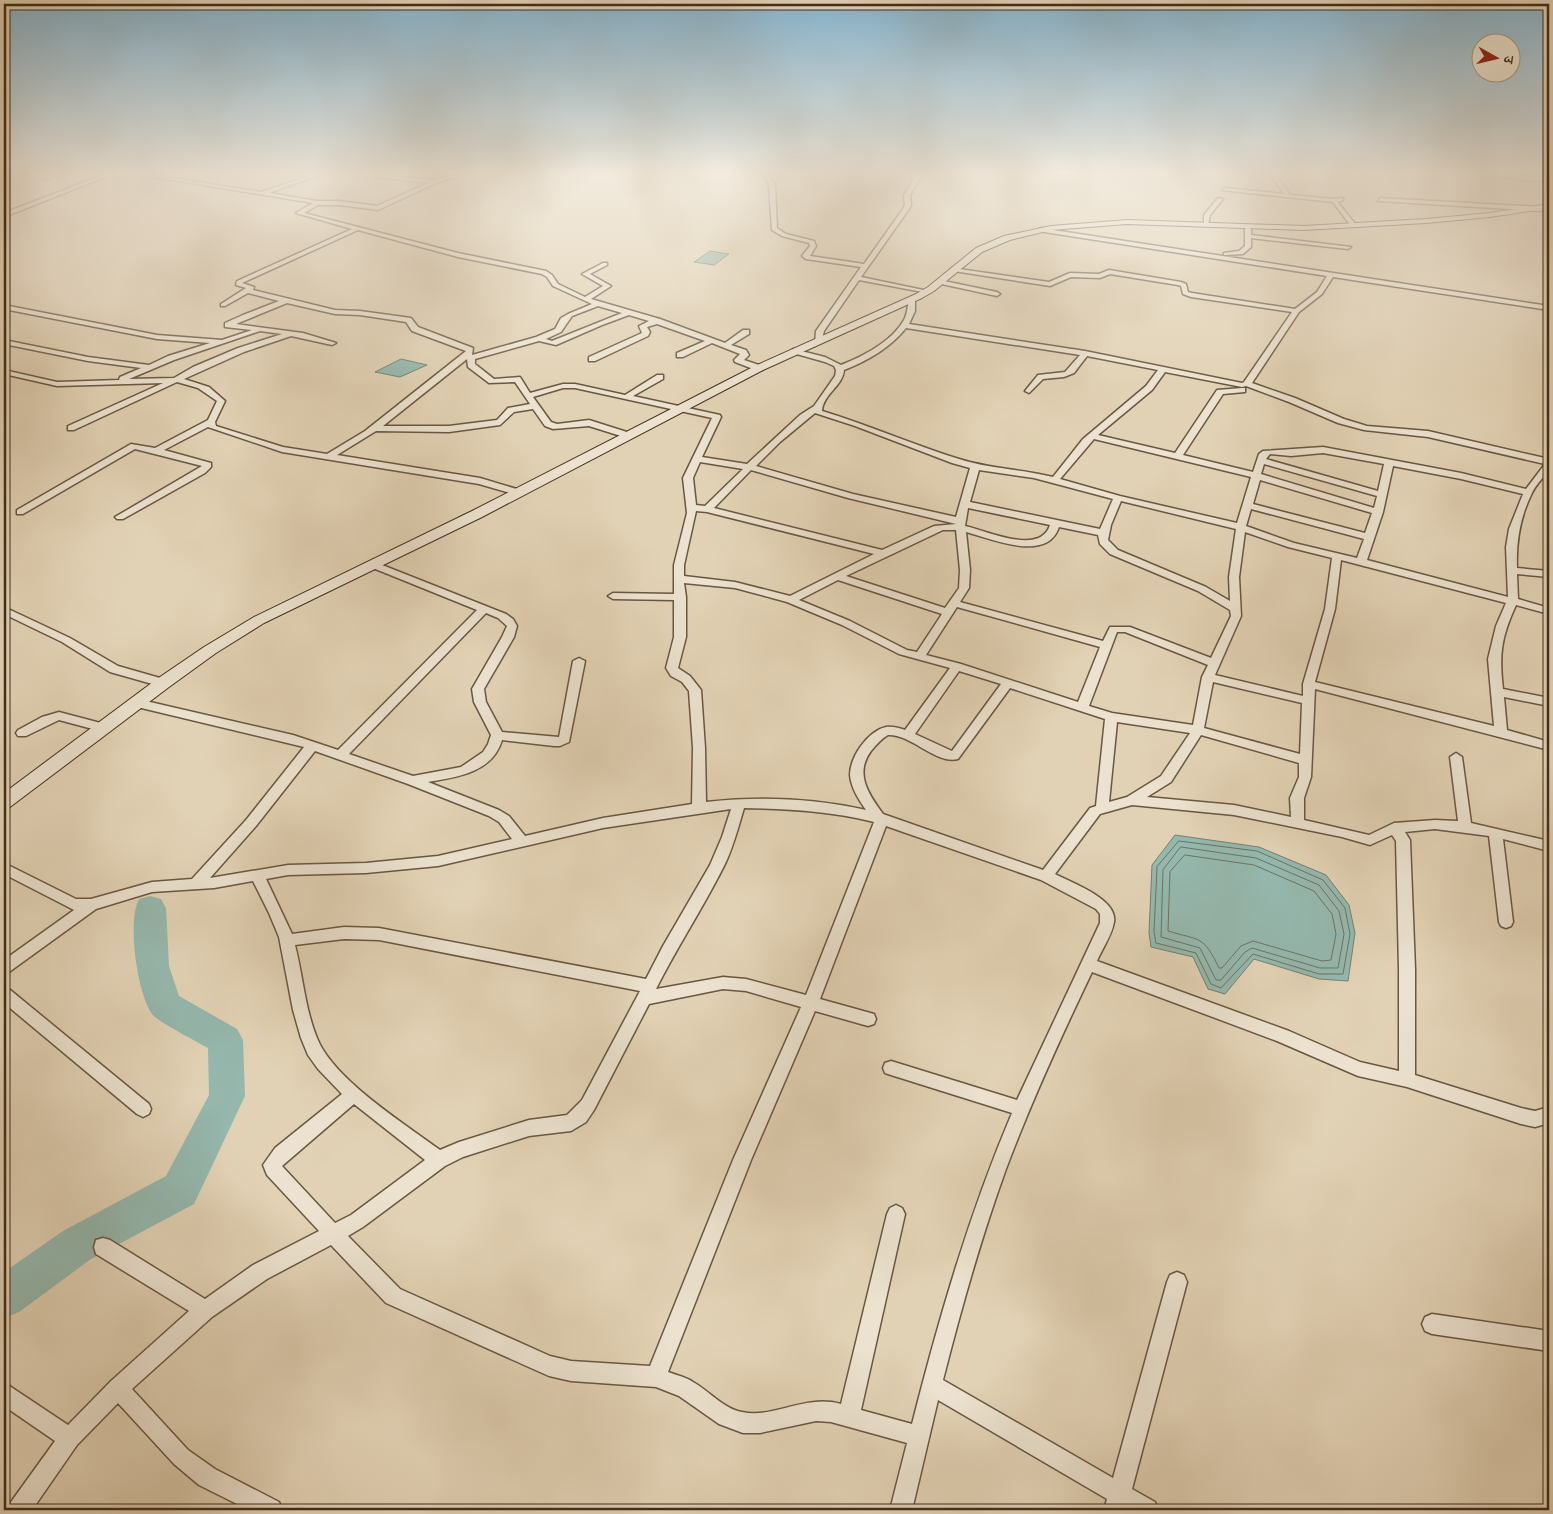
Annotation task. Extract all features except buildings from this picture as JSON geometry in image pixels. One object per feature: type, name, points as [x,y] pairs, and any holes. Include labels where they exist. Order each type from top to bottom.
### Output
[{"type":"street","points":[[222,305],[252,288],[238,283],[324,244]]},
{"type":"street","points":[[416,244],[458,255],[544,272],[550,276],[555,285],[598,304],[657,321],[745,353],[738,360],[759,368]]},
{"type":"street","points":[[812,244],[813,246],[805,256],[808,258],[866,266]]},
{"type":"street","points":[[818,341],[820,331],[858,278],[880,244]]},
{"type":"street","points":[[4,802],[163,682],[259,620],[517,492],[759,368],[926,292],[979,250],[991,244]]},
{"type":"street","points":[[1129,244],[1549,308]]},
{"type":"street","points":[[1210,256],[1241,253],[1248,247],[1248,244]]},
{"type":"street","points":[[1327,244],[1348,247]]},
{"type":"street","points":[[586,299],[608,286],[585,274],[605,264]]},
{"type":"street","points":[[954,269],[1050,284],[1070,275],[1100,276],[1112,272],[1179,283],[1184,285],[1185,293],[1192,295],[1296,311]]},
{"type":"street","points":[[1177,456],[1220,392],[1246,390],[1245,384],[1296,311],[1320,293],[1331,274]]},
{"type":"street","points":[[858,278],[926,292]]},
{"type":"street","points":[[939,282],[997,294]]},
{"type":"street","points":[[247,291],[335,312],[360,313],[408,320],[414,329],[468,349],[471,365],[492,381],[517,379],[548,424],[552,426],[588,423],[627,435]]},
{"type":"street","points":[[839,369],[864,359],[896,336],[911,310],[912,299]]},
{"type":"street","points":[[287,300],[228,324],[303,335],[332,343]]},
{"type":"street","points":[[328,457],[376,428],[469,357],[539,339],[558,330],[564,320],[570,316],[598,304]]},
{"type":"street","points":[[4,307],[157,337],[222,342]]},
{"type":"street","points":[[539,339],[553,344],[599,323],[630,313]]},
{"type":"street","points":[[592,359],[645,334],[643,326],[657,321]]},
{"type":"street","points":[[903,325],[1086,354],[1245,384],[1292,400],[1341,421],[1367,428],[1428,434],[1549,463],[1528,492],[1514,529],[1511,547],[1513,600],[1501,626],[1494,658],[1502,732]]},
{"type":"street","points":[[118,381],[171,358],[264,329]]},
{"type":"street","points":[[725,346],[746,332]]},
{"type":"street","points":[[71,428],[176,380],[184,374],[221,358],[288,334]]},
{"type":"street","points":[[680,355],[710,341]]},
{"type":"street","points":[[4,342],[88,359],[149,367]]},
{"type":"street","points":[[707,509],[803,417],[817,408],[838,381],[840,373],[836,365],[796,351]]},
{"type":"street","points":[[1030,391],[1041,377],[1069,375],[1086,354]]},
{"type":"street","points":[[1055,480],[1070,458],[1092,436],[1148,388],[1164,368]]},
{"type":"street","points":[[4,372],[58,384],[176,380],[196,383],[221,401],[211,422],[155,451]]},
{"type":"street","points":[[628,396],[660,377]]},
{"type":"street","points":[[528,396],[570,386],[628,396],[717,417],[688,478],[691,520],[679,565],[681,597],[680,637],[672,668],[675,673],[686,679],[695,690],[700,748],[699,808]]},
{"type":"street","points":[[376,428],[458,428],[500,422],[505,419],[511,410],[534,406]]},
{"type":"street","points":[[817,408],[818,412],[824,415],[858,424],[923,450],[976,466],[1055,480],[1118,498],[1241,526],[1291,545],[1513,600],[1549,611]]},
{"type":"street","points":[[211,422],[212,427],[271,446],[480,481],[517,492]]},
{"type":"street","points":[[1092,436],[1256,476],[1378,512]]},
{"type":"street","points":[[20,512],[129,448],[138,446],[205,464],[208,467],[120,517]]},
{"type":"street","points":[[1046,876],[1090,816],[1102,809],[1132,800],[1166,779],[1198,730],[1208,676],[1236,616],[1234,577],[1241,526],[1263,454],[1266,452],[1292,453],[1315,449],[1470,478],[1528,492]]},
{"type":"street","points":[[698,459],[750,467],[961,525],[1011,541],[1036,542],[1050,536],[1055,523]]},
{"type":"street","points":[[1261,460],[1382,495]]},
{"type":"street","points":[[1360,562],[1378,512],[1389,462]]},
{"type":"street","points":[[919,657],[964,588],[965,570],[961,525],[976,466]]},
{"type":"street","points":[[1118,498],[1103,533],[1103,540],[1114,552],[1202,589],[1235,608]]},
{"type":"street","points":[[965,504],[1103,533]]},
{"type":"street","points":[[1247,505],[1369,537]]},
{"type":"street","points":[[691,507],[707,509],[883,553]]},
{"type":"street","points":[[791,600],[883,553],[942,527],[961,525]]},
{"type":"street","points":[[1298,822],[1296,798],[1305,777],[1310,684],[1330,609],[1337,556]]},
{"type":"street","points":[[372,564],[502,616],[509,620],[512,626],[478,689],[480,702],[497,735],[487,755],[465,771],[413,781]]},
{"type":"street","points":[[1512,571],[1549,574]]},
{"type":"street","points":[[837,576],[951,608],[1106,645]]},
{"type":"street","points":[[680,579],[735,585],[791,600],[846,623],[903,652],[957,666],[1111,717],[1198,730],[1305,760]]},
{"type":"street","points":[[613,596],[681,597]]},
{"type":"street","points":[[4,610],[66,640],[114,669],[163,682]]},
{"type":"street","points":[[340,756],[483,610]]},
{"type":"street","points":[[1082,708],[1112,631],[1119,628],[1214,663]]},
{"type":"street","points":[[497,735],[554,742],[560,742],[565,739],[579,661]]},
{"type":"street","points":[[908,736],[957,666]]},
{"type":"street","points":[[1208,676],[1308,701]]},
{"type":"street","points":[[880,819],[864,797],[858,782],[857,762],[864,751],[883,732],[890,730],[951,755],[957,754],[1008,684]]},
{"type":"street","points":[[1310,684],[1502,732],[1549,746]]},
{"type":"street","points":[[1497,692],[1549,702]]},
{"type":"street","points":[[137,703],[284,737],[413,781],[494,813],[504,819],[521,841]]},
{"type":"street","points":[[22,732],[46,720],[60,716],[104,728]]},
{"type":"street","points":[[1102,809],[1111,717]]},
{"type":"street","points":[[196,884],[252,823],[312,746]]},
{"type":"street","points":[[1456,758],[1465,826]]},
{"type":"street","points":[[1132,800],[1234,810],[1298,822],[1370,840],[1394,828],[1446,824],[1465,826],[1549,846]]},
{"type":"street","points":[[19,1510],[70,1438],[118,1388],[206,1310],[260,1272],[357,1221],[439,1160],[459,1150],[520,1131],[572,1122],[580,1116],[588,1106],[668,950],[717,866],[729,837],[739,803]]},
{"type":"street","points":[[4,968],[91,905],[152,887],[214,883],[288,870],[366,868],[420,863],[465,856],[521,841],[603,823],[739,803],[797,804],[840,809],[880,819],[1046,876],[1101,905],[1107,912],[1107,922],[1023,1109],[985,1203],[948,1322],[901,1510]]},
{"type":"street","points":[[656,1377],[742,1160],[811,1003],[880,819]]},
{"type":"street","points":[[1394,828],[1402,840],[1407,968],[1407,1080]]},
{"type":"street","points":[[1495,833],[1506,922]]},
{"type":"street","points":[[4,868],[74,904],[91,905]]},
{"type":"street","points":[[256,875],[284,932],[307,1035],[314,1051],[332,1073],[354,1094],[439,1160]]},
{"type":"street","points":[[284,932],[380,934],[647,992],[723,983],[746,985],[868,1019]]},
{"type":"street","points":[[1088,964],[1283,1036],[1358,1069],[1407,1080],[1521,1116],[1535,1119],[1549,1115]]},
{"type":"street","points":[[4,994],[143,1109]]},
{"type":"street","points":[[891,1068],[1023,1109]]},
{"type":"street","points":[[354,1094],[281,1154],[272,1165],[333,1235],[393,1296],[549,1366],[571,1371],[656,1377],[685,1388],[726,1417],[742,1423],[760,1422],[816,1411],[848,1415],[919,1436]]},
{"type":"street","points":[[848,1415],[896,1214]]},
{"type":"street","points":[[103,1247],[206,1310]]},
{"type":"street","points":[[1117,1502],[1177,1282]]},
{"type":"street","points":[[1432,1324],[1549,1341]]},
{"type":"street","points":[[932,1385],[1117,1502],[1147,1510]]},
{"type":"street","points":[[118,1388],[181,1457],[206,1477],[271,1510]]},
{"type":"street","points":[[4,1394],[70,1438]]},
{"type":"water","points":[[710,251],[729,254],[714,265],[694,262]]},
{"type":"water","points":[[401,359],[427,365],[400,377],[375,372]]},
{"type":"water","points":[[1175,835],[1259,847],[1326,875],[1349,905],[1355,933],[1348,981],[1319,979],[1254,959],[1225,994],[1208,989],[1193,957],[1151,947],[1149,933],[1152,865]]},
{"type":"waterway","points":[[4,1297],[77,1245],[180,1190],[227,1096],[225,1040],[165,1005],[152,966],[150,908]]}]
